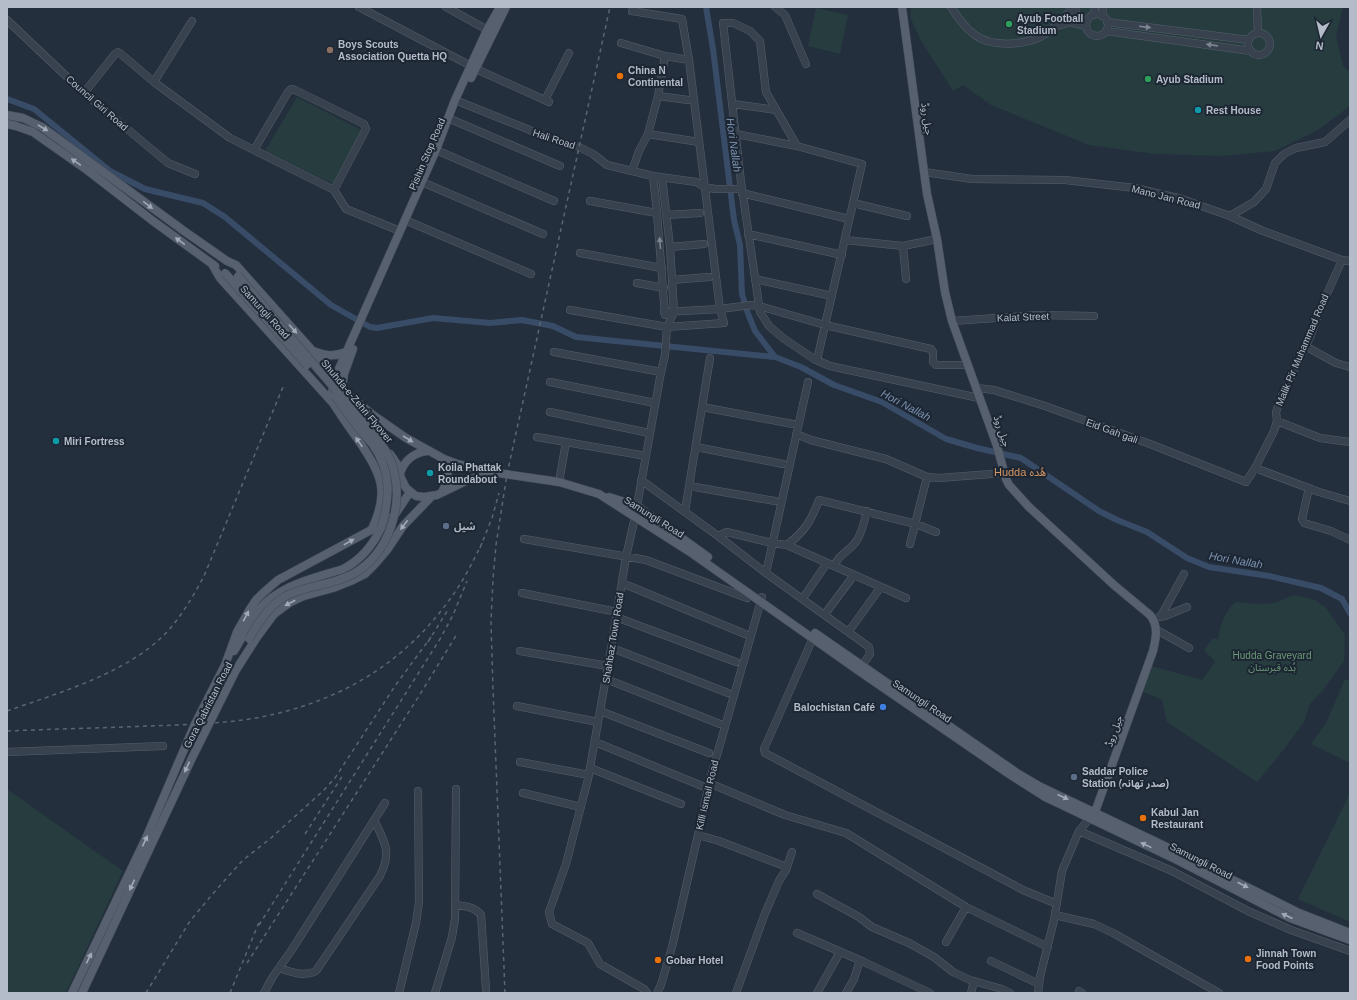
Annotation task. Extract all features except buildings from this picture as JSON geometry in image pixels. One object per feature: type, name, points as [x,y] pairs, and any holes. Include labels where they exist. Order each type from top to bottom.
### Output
[{"type":"main road","name":"Pishin Stop Road","points":[[367,310],[438,151],[457,101],[500,7]]},
{"type":"main road","name":"Pishin Stop Road","points":[[490,31],[506,7]]},
{"type":"main road","name":"جیل روڈ","points":[[902,7],[927,194],[937,239],[945,292],[952,321],[997,446],[1004,473],[1009,485],[1029,507],[1114,585],[1150,615],[1158,618],[1153,651],[1093,815]]},
{"type":"main road","name":"Samungli Road","points":[[7,115],[23,118],[42,127],[227,261],[236,265],[312,351],[342,388],[373,415],[427,451],[457,464],[491,472],[559,482],[599,494],[762,599],[1044,797],[1093,815],[1299,914],[1350,933]]},
{"type":"main road","name":"Samungli Road","points":[[7,124],[33,132],[87,170],[153,222],[212,264],[220,278],[330,400],[393,458],[403,484],[410,492]]},
{"type":"main road","name":"Pishin Stop Road","points":[[367,310],[400,231],[407,220]]},
{"type":"main road","name":"Shuhda-e-Zehri Flyover","points":[[225,665],[272,606],[284,597],[342,579],[364,567],[386,540],[393,521],[397,497],[392,464],[379,440],[238,276],[227,261]]},
{"type":"main road","name":"Shuhda-e-Zehri Flyover","points":[[212,264],[225,273],[328,388],[373,446],[382,461],[387,477],[388,495],[386,512],[376,540],[364,556],[343,569],[303,581],[277,594],[258,611],[246,638],[236,670]]},
{"type":"main road","points":[[367,310],[358,323],[334,380],[330,400],[373,461],[380,478],[382,493],[381,503],[372,529]]},
{"type":"main road","points":[[342,388],[349,358],[359,335],[367,310]]},
{"type":"main road","points":[[312,351],[330,356],[346,352]]},
{"type":"main road","points":[[400,473],[402,467],[410,458],[415,454],[427,451]]},
{"type":"main road","points":[[442,492],[446,486],[448,472],[444,459]]},
{"type":"main road","name":"Samungli Road","points":[[431,497],[466,481],[491,472]]},
{"type":"main road","points":[[410,492],[416,496],[431,497]]},
{"type":"main road","name":"Gora Qabristan Road","points":[[72,993],[146,838],[195,724],[225,665],[237,632],[250,609],[262,593],[278,580],[386,522],[396,513],[410,492]]},
{"type":"main road","points":[[599,494],[637,506],[762,599]]},
{"type":"main road","name":"Gora Qabristan Road","points":[[82,993],[192,758],[236,670],[257,636],[277,611],[289,603],[304,596],[333,588],[365,574],[387,550],[407,520],[431,497]]},
{"type":"main road","name":"Samungli Road","points":[[762,599],[813,638],[861,668]]},
{"type":"main road","name":"Samungli Road","points":[[1222,878],[1290,918],[1350,940]]},
{"type":"street","points":[[359,7],[473,67],[547,101],[570,53]]},
{"type":"street","points":[[447,7],[490,31]]},
{"type":"street","points":[[775,7],[785,15],[806,64]]},
{"type":"street","points":[[951,7],[963,24],[977,36],[994,43],[1014,44],[1038,38],[1052,28],[1074,7],[1076,14],[1086,25],[1089,32],[1095,36],[1102,35],[1106,31]]},
{"type":"street","points":[[1094,15],[1095,7]]},
{"type":"street","points":[[1103,7],[1106,31]]},
{"type":"street","points":[[1257,7],[1258,33]]},
{"type":"street","points":[[570,310],[667,328],[724,323],[720,309],[682,19],[632,11]]},
{"type":"street","points":[[1086,25],[1089,18],[1094,15]]},
{"type":"street","points":[[1094,15],[1104,19],[1249,40]]},
{"type":"street","name":"Council Giri Road","points":[[7,20],[84,93],[168,164],[195,174]]},
{"type":"street","points":[[154,82],[192,21]]},
{"type":"street","points":[[1052,28],[1070,22],[1086,25]]},
{"type":"street","points":[[797,146],[766,92],[760,42],[750,31],[733,23],[723,23],[733,104],[740,191],[760,312],[769,326],[784,338],[830,366],[980,398]]},
{"type":"street","points":[[1106,31],[1251,51],[1257,54],[1264,53],[1269,48],[1268,37],[1258,33],[1252,35],[1248,46],[1251,51]]},
{"type":"street","points":[[621,43],[665,56],[688,60]]},
{"type":"street","points":[[84,93],[118,52],[154,82],[230,138],[334,190],[346,209],[400,231]]},
{"type":"street","points":[[632,171],[639,151],[648,134],[658,96],[665,56]]},
{"type":"street","points":[[254,150],[291,89],[364,124],[366,129],[334,190]]},
{"type":"street","points":[[658,96],[688,100]]},
{"type":"street","name":"Hali Road","points":[[457,101],[557,141],[579,147],[593,154],[607,165],[653,176],[696,182],[705,187],[740,191],[850,219]]},
{"type":"street","points":[[733,104],[776,110]]},
{"type":"street","points":[[450,119],[560,166]]},
{"type":"street","points":[[1230,216],[1254,202],[1262,194],[1266,189],[1275,164],[1284,154],[1296,148],[1325,142],[1350,120]]},
{"type":"street","points":[[648,134],[699,142]]},
{"type":"street","points":[[736,134],[797,146],[862,164],[818,360]]},
{"type":"street","points":[[438,151],[554,201]]},
{"type":"street","name":"Mano Jan Road","points":[[924,172],[972,179],[1065,180],[1135,188],[1182,199],[1230,216],[1263,231],[1346,261]]},
{"type":"street","points":[[653,176],[664,288],[664,312],[667,328]]},
{"type":"street","points":[[662,177],[670,247],[674,312],[667,328]]},
{"type":"street","points":[[424,182],[543,234]]},
{"type":"street","points":[[590,201],[657,213]]},
{"type":"street","points":[[853,203],[907,216]]},
{"type":"street","points":[[666,215],[700,213]]},
{"type":"street","points":[[407,220],[531,274]]},
{"type":"street","points":[[748,234],[842,255]]},
{"type":"street","points":[[845,240],[903,246],[937,239]]},
{"type":"street","points":[[670,247],[704,244]]},
{"type":"street","points":[[903,246],[906,279]]},
{"type":"street","points":[[580,253],[662,268]]},
{"type":"street","name":"Malik Pir Muhammad Road","points":[[1245,482],[1248,481],[1274,431],[1277,421],[1276,412],[1311,335],[1319,312],[1346,261]]},
{"type":"street","points":[[672,280],[709,277]]},
{"type":"street","points":[[755,279],[832,296]]},
{"type":"street","points":[[637,284],[664,288]]},
{"type":"street","points":[[664,312],[720,309],[751,305],[759,306],[825,325],[931,349],[933,352],[933,362],[936,365],[968,365]]},
{"type":"street","name":"Kalat Street","points":[[952,321],[1038,315],[1094,316]]},
{"type":"street","name":"Shahbaz Town Road","points":[[647,993],[644,989],[600,964],[588,943],[552,924],[549,918],[549,912],[566,864],[581,807],[595,742],[612,648],[626,557],[635,517],[660,372],[665,355],[667,328]]},
{"type":"street","points":[[1305,346],[1336,362],[1350,367]]},
{"type":"street","points":[[554,352],[660,372]]},
{"type":"street","points":[[685,511],[710,358]]},
{"type":"street","points":[[550,382],[655,403]]},
{"type":"street","points":[[766,573],[808,382]]},
{"type":"street","name":"Eid Gah gali","points":[[976,388],[994,390],[1046,406],[1155,446],[1245,482]]},
{"type":"street","points":[[702,407],[793,424]]},
{"type":"street","points":[[550,412],[650,433]]},
{"type":"street","points":[[1277,421],[1320,438],[1350,442]]},
{"type":"street","points":[[796,434],[811,440],[886,459],[927,477],[939,478],[1004,473]]},
{"type":"street","points":[[537,437],[646,456]]},
{"type":"street","points":[[559,482],[566,442]]},
{"type":"street","points":[[696,447],[783,464]]},
{"type":"street","points":[[1255,468],[1350,501]]},
{"type":"street","points":[[910,544],[927,477]]},
{"type":"street","points":[[641,480],[685,511],[766,573],[826,614],[870,647],[870,654],[861,668]]},
{"type":"street","points":[[689,486],[775,501]]},
{"type":"street","points":[[1310,488],[1302,519],[1304,523],[1331,531],[1350,540]]},
{"type":"street","points":[[787,545],[801,534],[813,516],[819,500],[916,524],[936,532]]},
{"type":"street","points":[[803,598],[830,565],[855,543],[867,511]]},
{"type":"street","points":[[718,536],[726,532],[787,545],[880,588],[906,598]]},
{"type":"street","points":[[524,539],[646,560],[747,598]]},
{"type":"street","points":[[1158,618],[1184,574]]},
{"type":"street","points":[[826,614],[854,575]]},
{"type":"street","points":[[622,583],[745,634]]},
{"type":"street","points":[[848,631],[880,588]]},
{"type":"street","points":[[522,593],[617,615],[736,662]]},
{"type":"street","name":"Killi Ismail Road","points":[[657,993],[661,985],[672,947],[698,835],[705,784],[762,599]]},
{"type":"street","points":[[1158,618],[1187,607]]},
{"type":"street","points":[[1156,630],[1189,648]]},
{"type":"street","points":[[813,638],[764,749],[765,753],[1023,890],[1057,904]]},
{"type":"street","points":[[612,648],[728,693]]},
{"type":"street","points":[[520,651],[608,666]]},
{"type":"street","points":[[606,679],[720,724]]},
{"type":"street","points":[[517,706],[598,722]]},
{"type":"street","points":[[600,711],[709,753]]},
{"type":"street","points":[[595,742],[785,815],[846,833],[966,907],[1048,946]]},
{"type":"street","points":[[7,752],[163,746]]},
{"type":"street","points":[[520,762],[589,771],[681,804]]},
{"type":"street","points":[[435,993],[452,937],[455,905],[456,789]]},
{"type":"street","points":[[399,993],[416,923],[419,902],[418,791]]},
{"type":"street","points":[[524,793],[581,807]]},
{"type":"street","points":[[264,993],[385,803]]},
{"type":"street","points":[[1038,993],[1055,915],[1062,871],[1079,831],[1093,815]]},
{"type":"street","points":[[279,968],[304,974],[310,974],[316,971],[380,876],[385,865],[387,852],[386,845],[374,820]]},
{"type":"street","points":[[1079,831],[1172,871],[1248,911],[1291,930],[1350,951]]},
{"type":"street","points":[[698,835],[726,843],[787,867]]},
{"type":"street","points":[[736,993],[764,916],[779,881],[787,867],[792,852]]},
{"type":"street","points":[[817,894],[859,917],[872,927],[909,943],[934,957],[953,972],[1010,993]]},
{"type":"street","points":[[455,905],[472,908],[482,915],[486,989]]},
{"type":"street","points":[[946,942],[966,907]]},
{"type":"street","points":[[1055,915],[1094,924],[1113,932],[1219,993]]},
{"type":"street","points":[[797,934],[860,960],[930,993]]},
{"type":"street","points":[[817,993],[840,952]]},
{"type":"street","points":[[847,993],[854,979],[860,960]]},
{"type":"street","points":[[991,961],[1039,984]]},
{"type":"street","points":[[971,993],[974,981]]},
{"type":"green space","name":"Ayub Stadium","points":[[911,7],[1343,7],[1336,37],[1343,66],[1350,72],[1350,106],[1318,130],[1275,151],[1223,156],[1155,154],[1089,145],[991,105],[963,85],[953,91],[920,39],[910,17]]},
{"type":"green space","points":[[816,8],[848,15],[840,54],[808,46]]},
{"type":"green space","points":[[297,97],[363,131],[335,185],[265,151]]},
{"type":"green space","name":"Hudda Graveyard ہُدہ قبرستان","points":[[1294,595],[1315,600],[1326,608],[1345,635],[1344,661],[1323,690],[1310,704],[1304,722],[1257,782],[1167,722],[1162,700],[1139,690],[1148,665],[1202,680],[1215,662],[1204,650],[1213,638],[1218,639],[1224,619],[1236,602],[1268,604],[1278,602]]},
{"type":"green space","points":[[1345,679],[1350,681],[1350,763],[1311,744],[1326,723]]},
{"type":"green space","points":[[7,789],[123,871],[66,993],[7,993]]},
{"type":"green space","points":[[1350,793],[1350,922],[1298,899]]},
{"type":"waterway","name":"Hori Nallah","points":[[706,7],[713,49],[734,220],[740,245],[742,294],[755,331],[775,357],[801,367],[834,385],[882,402],[946,439],[1021,458],[1099,511],[1147,532],[1187,558],[1209,567],[1269,576],[1321,588],[1342,599],[1350,613]]},
{"type":"waterway","points":[[7,99],[34,109],[110,171],[145,189],[203,203],[225,217],[331,305],[370,327],[377,328],[433,318],[490,323],[522,320],[553,326],[576,337],[775,357]]},
{"type":"railway","points":[[505,993],[491,622],[496,545],[507,474],[610,7]]},
{"type":"railway","points":[[7,711],[73,688],[118,667],[139,655],[157,641],[173,625],[190,601],[204,576],[283,387]]},
{"type":"railway","points":[[480,548],[492,518],[499,493]]},
{"type":"railway","points":[[7,731],[184,725],[243,720],[274,714],[331,696],[382,667],[406,648],[427,627],[457,589],[482,543]]},
{"type":"railway","points":[[259,925],[440,639],[453,615],[467,581]]},
{"type":"railway","points":[[428,642],[449,608]]},
{"type":"railway","points":[[247,963],[419,696],[457,634]]},
{"type":"railway","points":[[146,993],[190,921],[216,890],[243,860],[271,838],[323,791],[335,778],[395,686],[431,637]]},
{"type":"railway","points":[[305,834],[343,775]]},
{"type":"railway","points":[[230,993],[260,920]]},
{"type":"place","name":"Ayub Football Stadium","points":[[1009,24]]},
{"type":"place","name":"Boys Scouts Association Quetta HQ","points":[[330,50]]},
{"type":"place","name":"China N Continental","points":[[620,76]]},
{"type":"place","name":"Ayub Stadium","points":[[1148,79]]},
{"type":"place","name":"Rest House","points":[[1198,110]]},
{"type":"place","name":"Miri Fortress","points":[[56,441]]},
{"type":"place","name":"Koila Phattak Roundabout","points":[[430,473]]},
{"type":"place","name":"شیل","points":[[446,526]]},
{"type":"place","name":"Balochistan Café","points":[[883,707]]},
{"type":"place","name":"Saddar Police Station (صدر تھانہ)","points":[[1074,777]]},
{"type":"place","name":"Kabul Jan Restaurant","points":[[1143,818]]},
{"type":"place","name":"Jinnah Town Food Points","points":[[1248,959]]},
{"type":"place","name":"Gobar Hotel","points":[[658,960]]},
{"type":"district","name":"Hudda ھُدہ","points":[[1020,472]]}]
